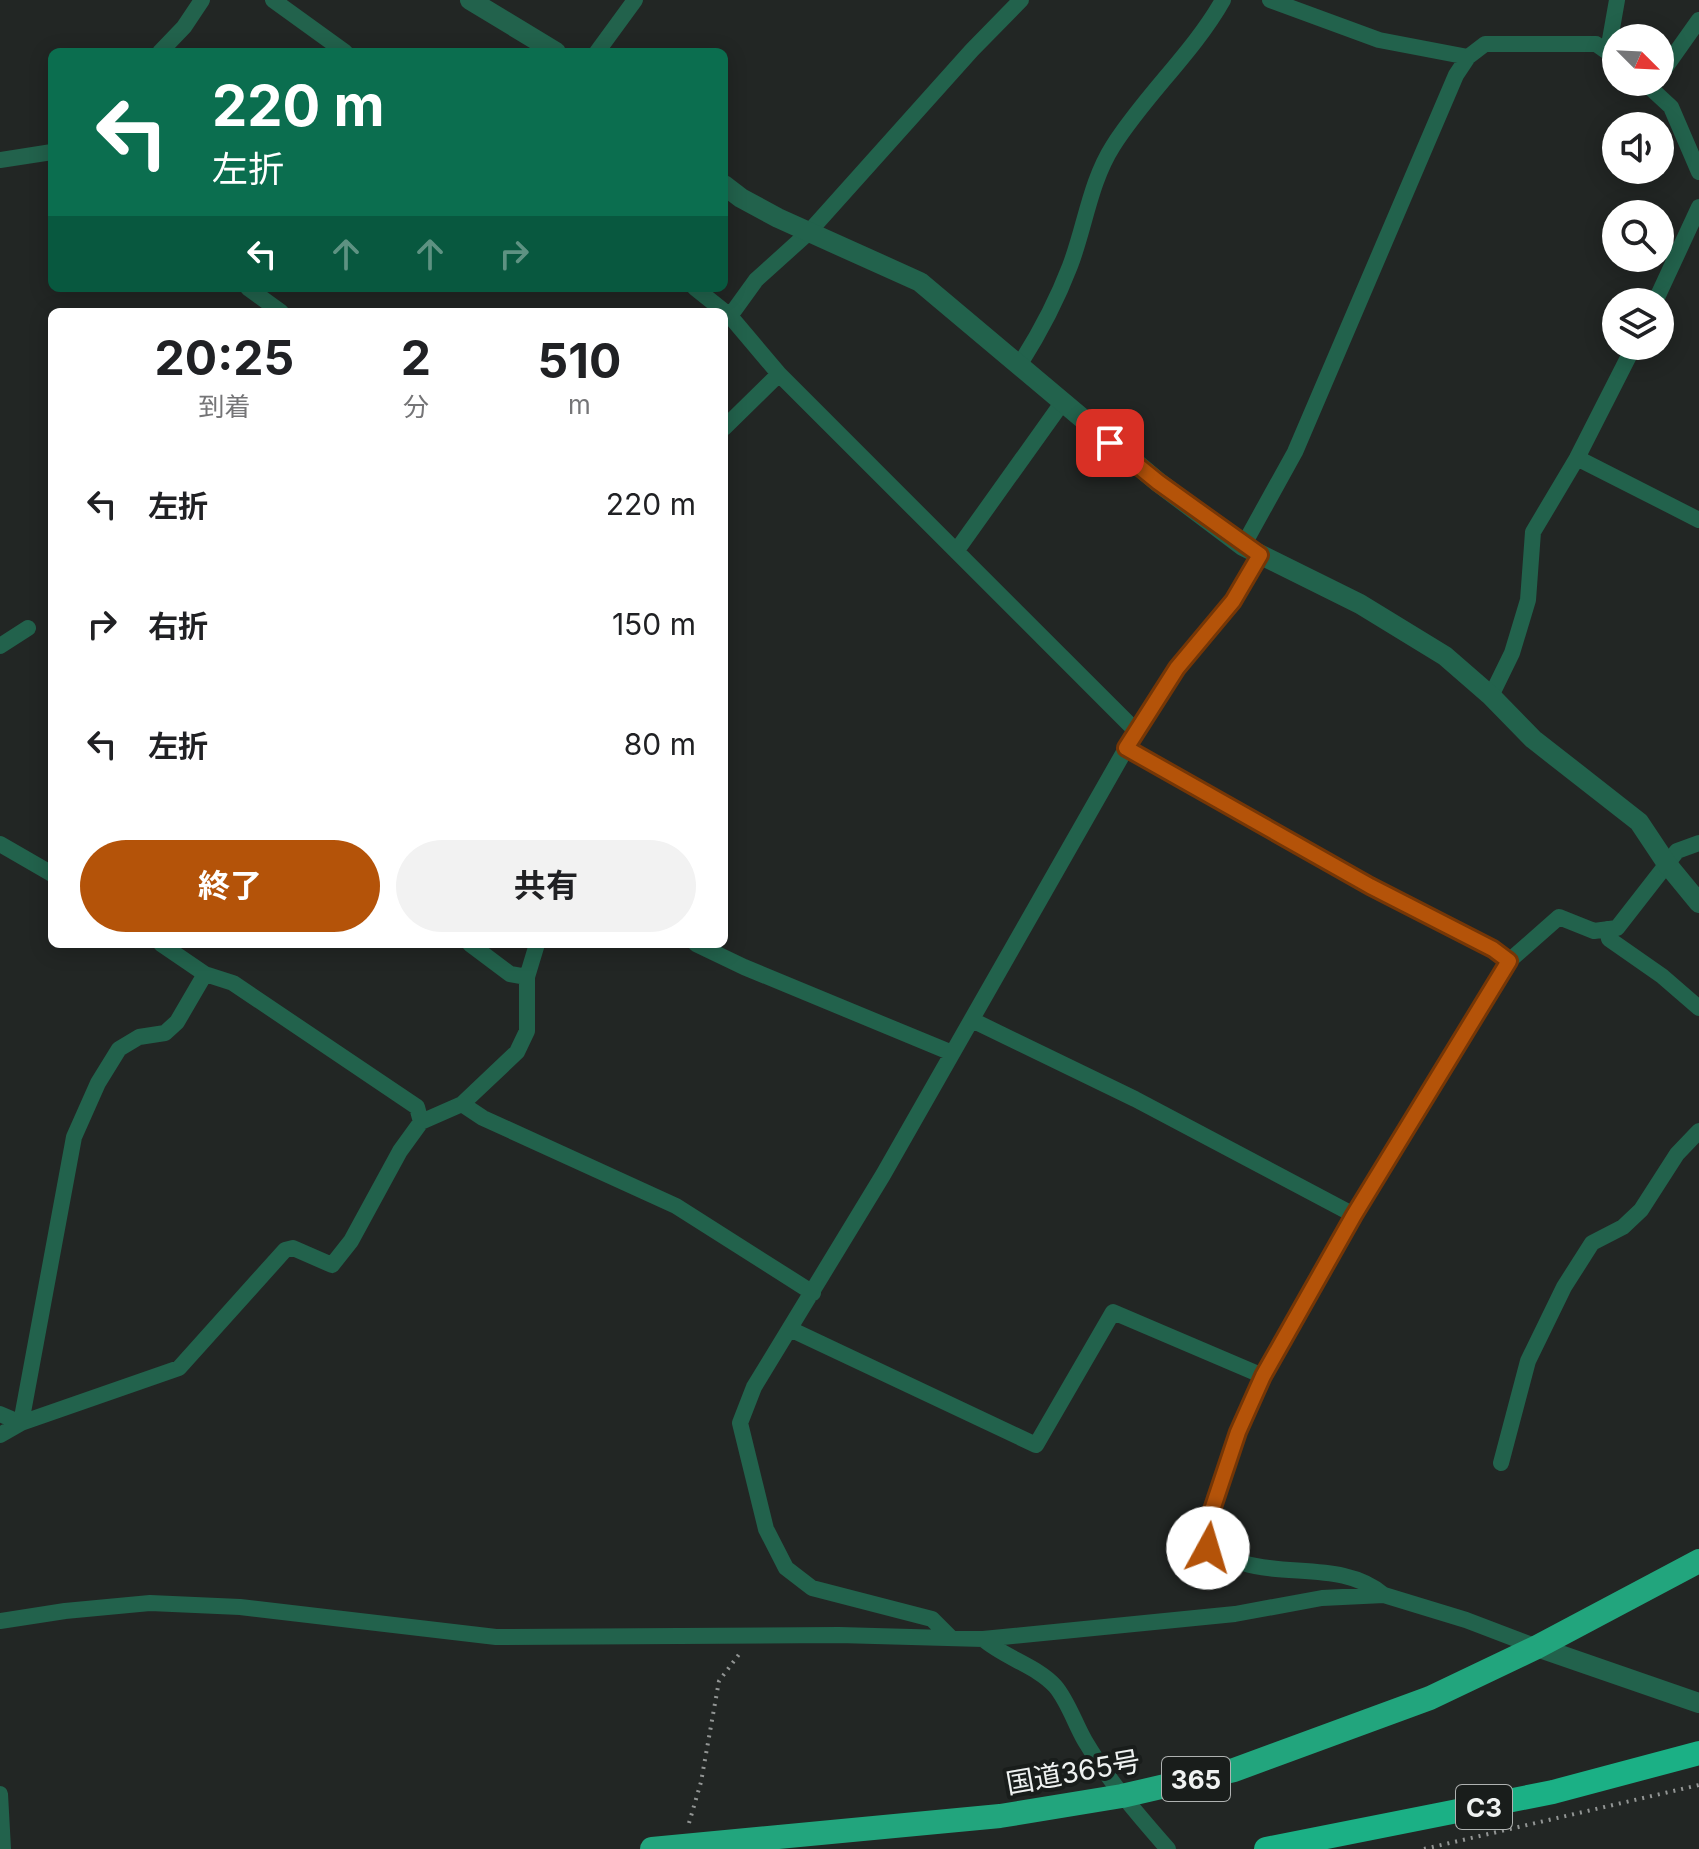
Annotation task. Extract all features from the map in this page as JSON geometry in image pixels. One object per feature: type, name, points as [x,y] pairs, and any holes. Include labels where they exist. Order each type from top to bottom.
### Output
[{"type":"highway","name":"国道365号","points":[[652,1849],[1000,1816],[1122,1796],[1234,1770],[1430,1698],[1537,1647],[1699,1561]]},
{"type":"highway","name":"C3","points":[[1266,1849],[1553,1792],[1699,1753]]},
{"type":"street","points":[[164,48],[184,27],[202,0]]},
{"type":"street","points":[[273,0],[339,48]]},
{"type":"street","points":[[470,0],[548,48]]},
{"type":"street","points":[[600,48],[635,0]]},
{"type":"street","points":[[1021,0],[972,50],[808,233],[756,280],[730,316],[779,374],[1136,731]]},
{"type":"street","points":[[1020,364],[1036,338],[1070,265],[1088,205],[1112,148],[1166,75],[1204,34],[1223,0]]},
{"type":"street","points":[[1270,0],[1379,40],[1468,57]]},
{"type":"street","points":[[1615,24],[1617,0]]},
{"type":"street","points":[[1674,54],[1699,20]]},
{"type":"street","points":[[950,1637],[932,1619],[812,1588],[786,1568],[766,1529],[740,1423],[754,1387],[813,1293],[972,1020],[1136,731],[1177,668],[1233,601],[1252,550],[1456,75],[1468,57],[1485,44],[1596,44],[1602,48]]},
{"type":"street","points":[[1663,96],[1671,107],[1699,172]]},
{"type":"street","points":[[0,160],[48,153]]},
{"type":"street","points":[[728,188],[808,233],[920,282],[1158,482],[1252,550],[1360,604],[1445,656],[1491,696],[1533,739],[1639,822],[1667,864],[1699,903]]},
{"type":"street","points":[[1661,288],[1699,207]]},
{"type":"street","points":[[254,292],[276,308]]},
{"type":"street","points":[[700,292],[720,308]]},
{"type":"street","points":[[1491,696],[1512,653],[1528,600],[1533,532],[1577,458],[1627,360]]},
{"type":"street","points":[[728,424],[779,374]]},
{"type":"street","points":[[957,550],[1062,403]]},
{"type":"street","points":[[1577,458],[1699,520]]},
{"type":"street","points":[[0,646],[28,628]]},
{"type":"street","points":[[1126,748],[1370,886],[1493,949],[1509,961]]},
{"type":"street","points":[[1384,1595],[1370,1583],[1335,1574],[1244,1564],[1208,1548],[1207,1525],[1238,1432],[1263,1376],[1354,1215],[1509,961],[1559,917],[1594,931],[1617,928],[1677,851],[1699,843]]},
{"type":"street","points":[[0,844],[48,872]]},
{"type":"street","points":[[1607,929],[1609,939],[1662,976],[1699,1008]]},
{"type":"street","points":[[167,948],[205,974],[233,983],[417,1107],[421,1122]]},
{"type":"street","points":[[475,948],[510,974],[527,977]]},
{"type":"street","points":[[0,1435],[21,1423],[179,1368],[285,1250],[293,1248],[332,1265],[351,1241],[400,1151],[421,1122],[462,1104],[517,1052],[527,1031],[527,977],[536,948]]},
{"type":"street","points":[[704,948],[952,1053]]},
{"type":"street","points":[[21,1423],[74,1137],[98,1083],[119,1049],[139,1037],[165,1033],[177,1022],[205,974]]},
{"type":"street","points":[[972,1020],[1135,1099],[1354,1215]]},
{"type":"street","points":[[462,1104],[483,1118],[676,1206],[813,1293]]},
{"type":"street","points":[[1501,1463],[1528,1361],[1564,1287],[1592,1243],[1623,1227],[1641,1210],[1677,1154],[1699,1131]]},
{"type":"street","points":[[790,1329],[1036,1445],[1113,1312],[1263,1376]]},
{"type":"street","points":[[0,1414],[21,1423]]},
{"type":"street","points":[[0,1621],[150,1603],[240,1607],[496,1637],[983,1639],[1221,1616],[1322,1598],[1384,1595],[1466,1620],[1699,1703]]},
{"type":"street","points":[[983,1639],[1001,1654],[1039,1673],[1057,1688],[1085,1742],[1122,1796],[1168,1849]]},
{"type":"street","points":[[0,1794],[3,1849]]},
{"type":"path","points":[[689,1823],[701,1782],[719,1681],[738,1653],[752,1653]]},
{"type":"path","points":[[1424,1849],[1699,1785]]},
{"type":"route","points":[[1110,443],[1243,546],[1260,555],[1233,601],[1177,668],[1126,748],[1370,886],[1493,949],[1509,961],[1354,1215],[1263,1376],[1238,1432],[1207,1525],[1208,1548]]}]
